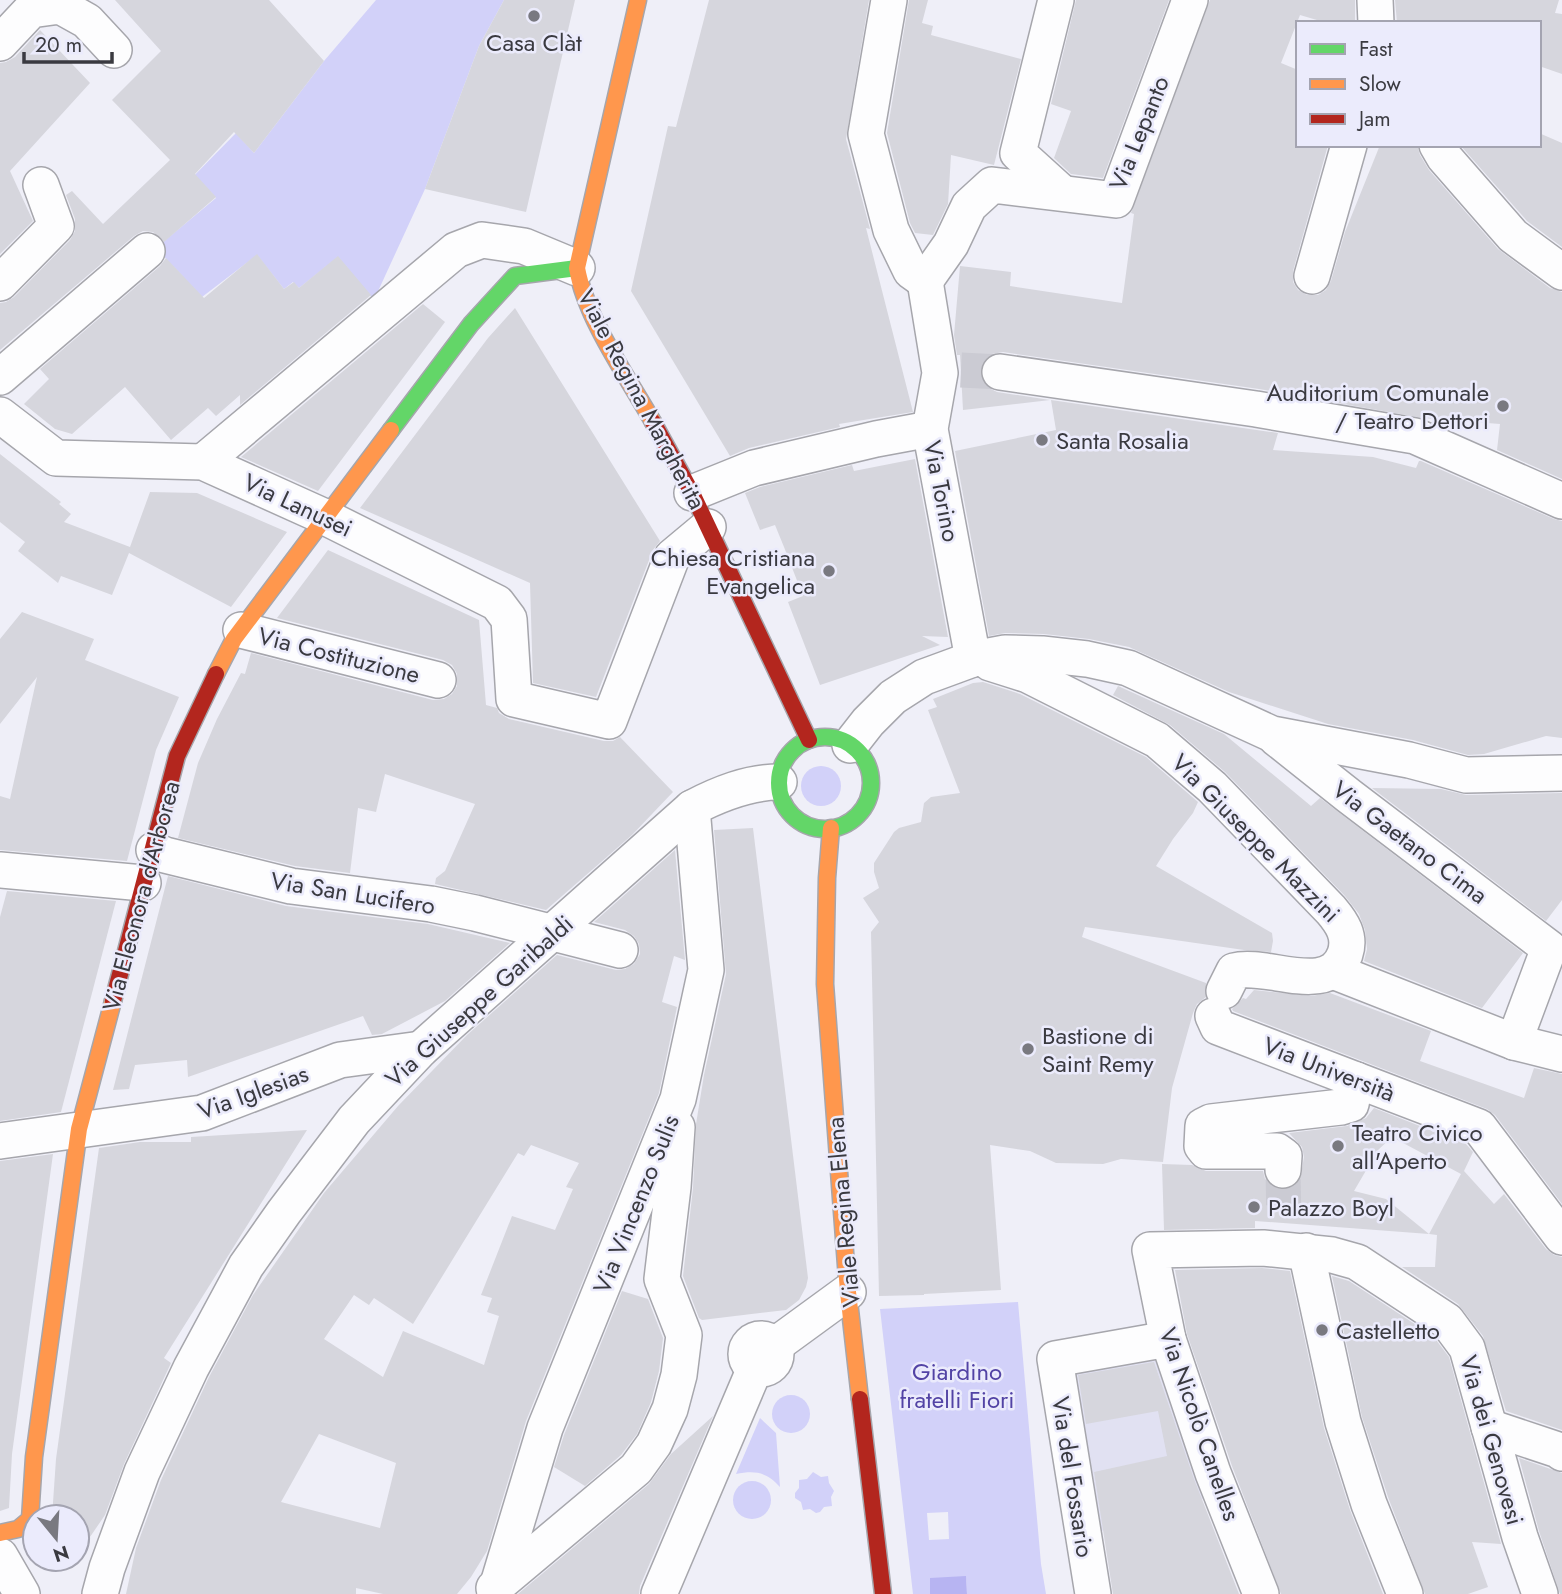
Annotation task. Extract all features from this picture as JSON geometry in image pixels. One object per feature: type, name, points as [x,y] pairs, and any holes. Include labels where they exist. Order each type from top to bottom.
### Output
[{"type":"street","name":"Viale Regina Margherita","points":[[638,0],[577,268],[581,290],[692,493],[809,740]]},
{"type":"street","points":[[889,0],[866,134],[891,230],[911,271],[925,281]]},
{"type":"street","points":[[1056,0],[1018,153],[1060,192]]},
{"type":"street","name":"Via Lepanto","points":[[925,281],[951,244],[969,206],[992,185],[1116,200],[1190,0]]},
{"type":"street","points":[[1375,0],[1376,21]]},
{"type":"street","points":[[0,43],[31,9],[60,6],[87,21],[114,50]]},
{"type":"street","points":[[1312,276],[1348,147]]},
{"type":"street","points":[[1438,147],[1513,236],[1562,272]]},
{"type":"street","points":[[0,283],[55,226],[41,185]]},
{"type":"street","points":[[203,462],[456,250],[482,240],[524,246],[577,268]]},
{"type":"street","points":[[0,377],[147,251]]},
{"type":"street","name":"Via Eleonora d'Arborea","points":[[0,1533],[18,1529],[30,1519],[34,1457],[79,1129],[177,756],[197,710],[241,630],[471,324],[515,276],[577,268]]},
{"type":"street","name":"Via Torino","points":[[925,281],[950,372],[930,429],[973,659]]},
{"type":"street","points":[[1000,372],[1256,409],[1415,436],[1562,501]]},
{"type":"street","name":"Via Lanusei","points":[[0,415],[56,458],[203,462],[325,517],[497,603],[509,619],[514,699],[609,721],[671,557],[708,527]]},
{"type":"street","points":[[692,493],[754,468],[930,429]]},
{"type":"street","name":"Via Costituzione","points":[[241,630],[438,680]]},
{"type":"street","points":[[850,744],[893,697],[924,677],[973,659],[1005,653],[1042,654],[1087,659],[1128,668],[1272,734],[1409,760],[1466,775],[1562,773]]},
{"type":"street","name":"Via Giuseppe Mazzini","points":[[973,659],[1004,665],[1028,675],[1157,740],[1212,787],[1339,919],[1347,943],[1340,964],[1333,971]]},
{"type":"street","name":"Via Gaetano Cima","points":[[1272,734],[1549,948],[1514,1042]]},
{"type":"street","points":[[832,738],[850,744],[864,759],[868,769],[870,791],[865,804],[856,816],[831,828],[811,827],[795,818],[781,797],[779,782],[784,761],[790,753],[809,740],[832,738]]},
{"type":"street","name":"Via Giuseppe Garibaldi","points":[[100,1594],[142,1472],[191,1368],[246,1266],[354,1120],[421,1049],[692,808],[740,788],[763,782],[779,782]]},
{"type":"street","name":"Via Vincenzo Sulis","points":[[494,1591],[544,1428],[678,1099],[706,970],[692,808]]},
{"type":"street","name":"Viale Regina Elena","points":[[831,828],[825,984],[848,1292],[883,1594]]},
{"type":"street","name":"Via San Lucifero","points":[[0,870],[149,867],[164,855],[291,886],[431,904],[620,950]]},
{"type":"street","name":"Via Università","points":[[1333,971],[1314,978],[1247,967],[1234,971],[1219,1004],[1218,1027],[1479,1127],[1562,1237]]},
{"type":"street","points":[[1333,971],[1514,1042],[1562,1054]]},
{"type":"street","name":"Via Iglesias","points":[[0,1141],[202,1113],[340,1060],[421,1049]]},
{"type":"street","points":[[1283,1170],[1284,1156],[1277,1151],[1206,1151],[1202,1146],[1203,1126],[1211,1122],[1351,1104],[1356,1080]]},
{"type":"street","points":[[494,1591],[636,1469],[654,1444],[670,1409],[679,1375],[684,1335],[662,1279],[673,1187],[678,1099]]},
{"type":"street","points":[[1285,1243],[1369,1504],[1405,1594]]},
{"type":"street","name":"Via dei Genovesi","points":[[1150,1250],[1285,1243],[1357,1262],[1447,1321],[1467,1348],[1520,1537],[1541,1594]]},
{"type":"street","name":"Via Nicolò Canelles","points":[[1150,1250],[1168,1339],[1213,1473],[1261,1594]]},
{"type":"street","points":[[659,1594],[727,1434],[765,1357],[848,1292]]},
{"type":"street","name":"Via del Fossario","points":[[1093,1594],[1055,1359],[1168,1339]]},
{"type":"street","points":[[1489,1427],[1562,1453]]},
{"type":"street","points":[[0,1556],[22,1594]]},
{"type":"shaded area","points":[[1168,1356],[1209,1497],[1096,1533],[1068,1374]]},
{"type":"shaded area","points":[[966,1576],[967,1594],[930,1594],[930,1578]]},
{"type":"green space","points":[[376,0],[504,0],[479,46],[425,189],[374,300],[338,257],[299,288],[293,282],[284,289],[257,255],[202,297],[156,248],[216,198],[211,192],[183,187],[236,133],[254,153],[324,61]]},
{"type":"green space","points":[[821,766],[835,772],[841,786],[835,800],[821,806],[807,800],[801,786],[807,772]]},
{"type":"green space","name":"Giardino fratelli Fiori","points":[[1018,1302],[1041,1564],[1046,1594],[967,1594],[966,1577],[930,1579],[930,1594],[913,1594],[880,1309]],"holes":[[[948,1512],[949,1539],[929,1540],[927,1513]]]},
{"type":"green space","points":[[791,1395],[805,1400],[810,1414],[805,1428],[791,1433],[777,1428],[772,1414],[777,1400]]},
{"type":"green space","points":[[760,1418],[776,1433],[780,1487],[760,1473],[736,1474]]},
{"type":"green space","points":[[813,1472],[821,1477],[828,1476],[834,1491],[831,1497],[832,1506],[824,1507],[816,1513],[810,1509],[803,1510],[801,1502],[795,1498],[799,1480],[807,1479]]},
{"type":"green space","points":[[752,1481],[766,1486],[771,1500],[766,1514],[752,1519],[738,1514],[733,1500],[738,1486]]},
{"type":"building","points":[[115,0],[269,0],[324,61],[254,153],[234,132],[195,174],[216,197],[164,242],[153,232],[143,231],[134,236],[0,350],[0,303],[14,297],[70,240],[75,231],[75,219],[66,195],[72,191],[103,224],[170,160],[112,100],[161,51]]},
{"type":"building","points":[[504,0],[575,0],[526,212],[425,189],[479,46]]},
{"type":"building","points":[[709,0],[869,0],[846,139],[913,412],[839,424],[840,427],[749,448],[730,456],[631,291],[668,126],[676,127]]},
{"type":"building","points":[[909,0],[928,0],[922,23],[933,26],[931,35],[1021,59],[994,165],[951,155],[948,204],[933,235],[915,233],[910,223],[887,133]]},
{"type":"building","points":[[1076,0],[1169,0],[1103,178],[1071,174],[1054,158],[1071,111],[1051,104]]},
{"type":"building","points":[[1210,0],[1355,0],[1355,21],[1320,21],[1300,15],[1281,63],[1296,69],[1296,147],[1327,147],[1293,271],[1293,282],[1298,290],[1307,295],[1318,295],[1326,290],[1345,232],[1379,147],[1418,147],[1429,170],[1498,249],[1550,288],[1562,292],[1562,479],[1497,450],[1500,424],[1423,418],[1259,389],[1003,352],[992,354],[984,360],[980,368],[981,379],[987,387],[997,392],[1050,400],[963,410],[960,355],[957,355],[954,335],[960,266],[1011,272],[1010,286],[1122,303],[1134,214],[1131,213]]},
{"type":"building","points":[[1395,0],[1559,0],[1555,13],[1562,14],[1562,74],[1541,67],[1541,21],[1397,21]]},
{"type":"building","points":[[40,30],[90,83],[10,171],[33,221],[0,254],[0,63],[15,57]]},
{"type":"building","points":[[1541,134],[1562,143],[1562,247],[1527,221],[1462,147],[1541,147]]},
{"type":"building","points":[[257,254],[284,289],[294,282],[299,288],[338,256],[371,295],[240,405],[240,395],[216,416],[208,408],[171,440],[125,387],[72,434],[55,429],[24,404],[49,379],[40,369],[166,258],[204,298]]},
{"type":"building","points":[[423,304],[445,322],[318,491],[241,457]]},
{"type":"building","points":[[515,308],[660,541],[653,550],[596,697],[533,683],[530,583],[360,508],[488,338]]},
{"type":"building","points":[[1051,400],[1278,433],[1273,450],[1373,457],[1416,468],[1421,461],[1562,521],[1562,738],[1546,736],[1484,754],[1468,755],[1413,740],[1328,724],[1229,692],[1129,647],[1044,634],[1005,633],[989,636],[955,451],[1056,430]]},
{"type":"building","points":[[0,454],[61,502],[59,504],[71,514],[64,522],[130,547],[150,492],[197,493],[287,532],[231,607],[129,553],[112,595],[61,576],[58,583],[18,551],[25,542],[0,522]]},
{"type":"building","points":[[915,459],[948,637],[922,636],[940,645],[820,685],[788,602],[803,596],[784,547],[775,525],[760,530],[745,493],[852,465],[854,471]]},
{"type":"building","points":[[328,550],[479,620],[486,705],[497,708],[499,713],[509,719],[604,741],[613,741],[620,737],[673,792],[632,835],[546,910],[435,884],[436,878],[445,871],[475,804],[385,774],[376,812],[358,808],[350,873],[295,866],[178,838],[198,763],[241,673],[245,674],[251,653],[433,700],[444,699],[452,694],[457,686],[457,674],[452,665],[443,660],[277,618]]},
{"type":"building","points":[[22,612],[94,639],[85,660],[179,697],[156,750],[127,861],[0,850],[0,796],[10,799],[37,677],[0,724],[0,639]]},
{"type":"building","name":"Bastione di Saint Remy","points":[[983,682],[1020,694],[1146,757],[1198,802],[1156,866],[1272,933],[1273,941],[1271,952],[1244,950],[1085,927],[1082,937],[1206,983],[1206,997],[1197,1004],[1193,1013],[1172,1088],[1163,1162],[1121,1159],[1103,1164],[1056,1163],[1030,1151],[990,1145],[1001,1290],[879,1296],[871,932],[879,922],[863,898],[879,888],[874,863],[894,832],[921,822],[924,803],[931,797],[960,793],[928,710],[937,707],[933,699],[973,683]]},
{"type":"building","points":[[1118,686],[1224,734],[1311,806],[1320,798],[1523,953],[1482,1008],[1364,961],[1367,949],[1365,930],[1359,914],[1345,896],[1225,772],[1170,725],[1113,695]]},
{"type":"building","points":[[1372,788],[1441,789],[1466,795],[1562,793],[1562,900],[1546,921]]},
{"type":"building","points":[[753,828],[808,1278],[799,1300],[786,1310],[702,1320],[683,1276],[693,1188],[696,1124],[726,974],[714,830]]},
{"type":"building","points":[[675,850],[685,960],[674,956],[662,1002],[677,1007],[659,1093],[526,1421],[487,1551],[471,1577],[457,1594],[383,1594],[356,1588],[356,1594],[126,1594],[136,1548],[161,1480],[209,1377],[253,1295],[324,1193],[398,1106],[467,1035],[557,955],[616,970],[634,964],[640,954],[639,944],[634,936],[625,930],[594,922]],"holes":[[[531,1145],[579,1163],[566,1187],[573,1189],[555,1230],[512,1216],[481,1295],[492,1298],[487,1312],[499,1316],[484,1365],[403,1331],[383,1377],[324,1339],[354,1295],[369,1305],[374,1298],[413,1324],[518,1153],[524,1156]],[[319,1434],[396,1463],[380,1528],[281,1502]]]},
{"type":"building","points":[[168,876],[286,906],[428,924],[510,943],[445,1001],[382,1034],[372,1035],[363,1016],[188,1077],[187,1060],[135,1065],[129,1089],[113,1090]]},
{"type":"building","points":[[7,891],[116,901],[61,1112],[0,1121],[0,917]]},
{"type":"building","points":[[1254,990],[1311,996],[1330,993],[1431,1031],[1420,1061],[1524,1098],[1534,1068],[1562,1074],[1562,1204],[1495,1115],[1487,1109],[1233,1011],[1243,998],[1246,999]]},
{"type":"building","points":[[1374,1108],[1466,1144],[1473,1152],[1464,1171],[1494,1204],[1504,1194],[1546,1249],[1562,1257],[1562,1430],[1506,1411],[1483,1336],[1458,1304],[1402,1267],[1435,1267],[1437,1235],[1255,1221],[1255,1228],[1164,1230],[1162,1164],[1192,1165],[1206,1171],[1263,1171],[1265,1179],[1272,1187],[1282,1190],[1291,1188],[1300,1181],[1304,1157],[1302,1147],[1289,1133],[1347,1126],[1366,1118]],"holes":[[[1392,1137],[1461,1174],[1429,1234],[1386,1199],[1354,1191],[1378,1150]]]},
{"type":"building","points":[[307,1130],[164,1358],[171,1363],[124,1464],[105,1515],[91,1536],[91,1503],[53,1503],[56,1459],[99,1148],[140,1142],[191,1142],[191,1137]]},
{"type":"building","points":[[53,1154],[12,1454],[9,1508],[0,1511],[0,1161]]},
{"type":"building","points":[[1262,1268],[1290,1271],[1324,1428],[1350,1510],[1383,1594],[1281,1594],[1232,1466],[1187,1334],[1175,1270]]},
{"type":"building","points":[[1332,1276],[1349,1281],[1433,1336],[1449,1357],[1501,1544],[1472,1542],[1488,1587],[1468,1594],[1425,1594],[1388,1497],[1362,1417]]},
{"type":"building","points":[[622,1291],[648,1299],[663,1338],[659,1371],[651,1402],[637,1434],[621,1455],[585,1486],[554,1467],[564,1435]]},
{"type":"building","points":[[1154,1362],[1194,1479],[1239,1594],[1113,1594],[1094,1472],[1167,1456],[1158,1411],[1086,1424],[1078,1375]]},
{"type":"building","points":[[713,1416],[640,1586],[639,1594],[518,1594],[649,1484],[671,1454]]},
{"type":"building","points":[[1519,1458],[1562,1473],[1562,1594],[1539,1531]]},
{"type":"tunnel","points":[[961,370],[1000,372]]},
{"type":"tunnel","points":[[1283,1170],[1284,1223]]},
{"type":"traffic: fast","points":[[391,430],[471,324],[515,276],[577,268]]},
{"type":"traffic: fast","points":[[825,737],[842,741],[857,751],[867,766],[871,783],[867,800],[857,815],[842,825],[825,829],[808,825],[793,815],[783,800],[779,783],[783,766],[793,751],[808,741],[825,737]]},
{"type":"traffic: slow","points":[[638,0],[577,268],[598,327],[653,422]]},
{"type":"traffic: slow","points":[[216,674],[234,639],[391,430]]},
{"type":"traffic: slow","points":[[831,828],[825,984],[848,1292],[860,1399]]},
{"type":"traffic: slow","points":[[0,1533],[18,1529],[30,1519],[34,1457],[79,1129],[113,1001]]},
{"type":"traffic: jam","points":[[653,422],[692,493],[809,740]]},
{"type":"traffic: jam","points":[[113,1001],[177,756],[216,674]]},
{"type":"traffic: jam","points":[[860,1399],[883,1594]]},
{"type":"place","name":"Casa Clàt","points":[[534,16]]},
{"type":"place","name":"Auditorium Comunale / Teatro Dettori","points":[[1503,406]]},
{"type":"place","name":"Santa Rosalia","points":[[1042,440]]},
{"type":"place","name":"Chiesa Cristiana Evangelica","points":[[829,571]]},
{"type":"place","name":"Bastione di Saint Remy","points":[[1028,1049]]},
{"type":"place","name":"Teatro Civico all'Aperto","points":[[1338,1146]]},
{"type":"place","name":"Palazzo Boyl","points":[[1254,1207]]},
{"type":"place","name":"Castelletto","points":[[1322,1330]]}]
